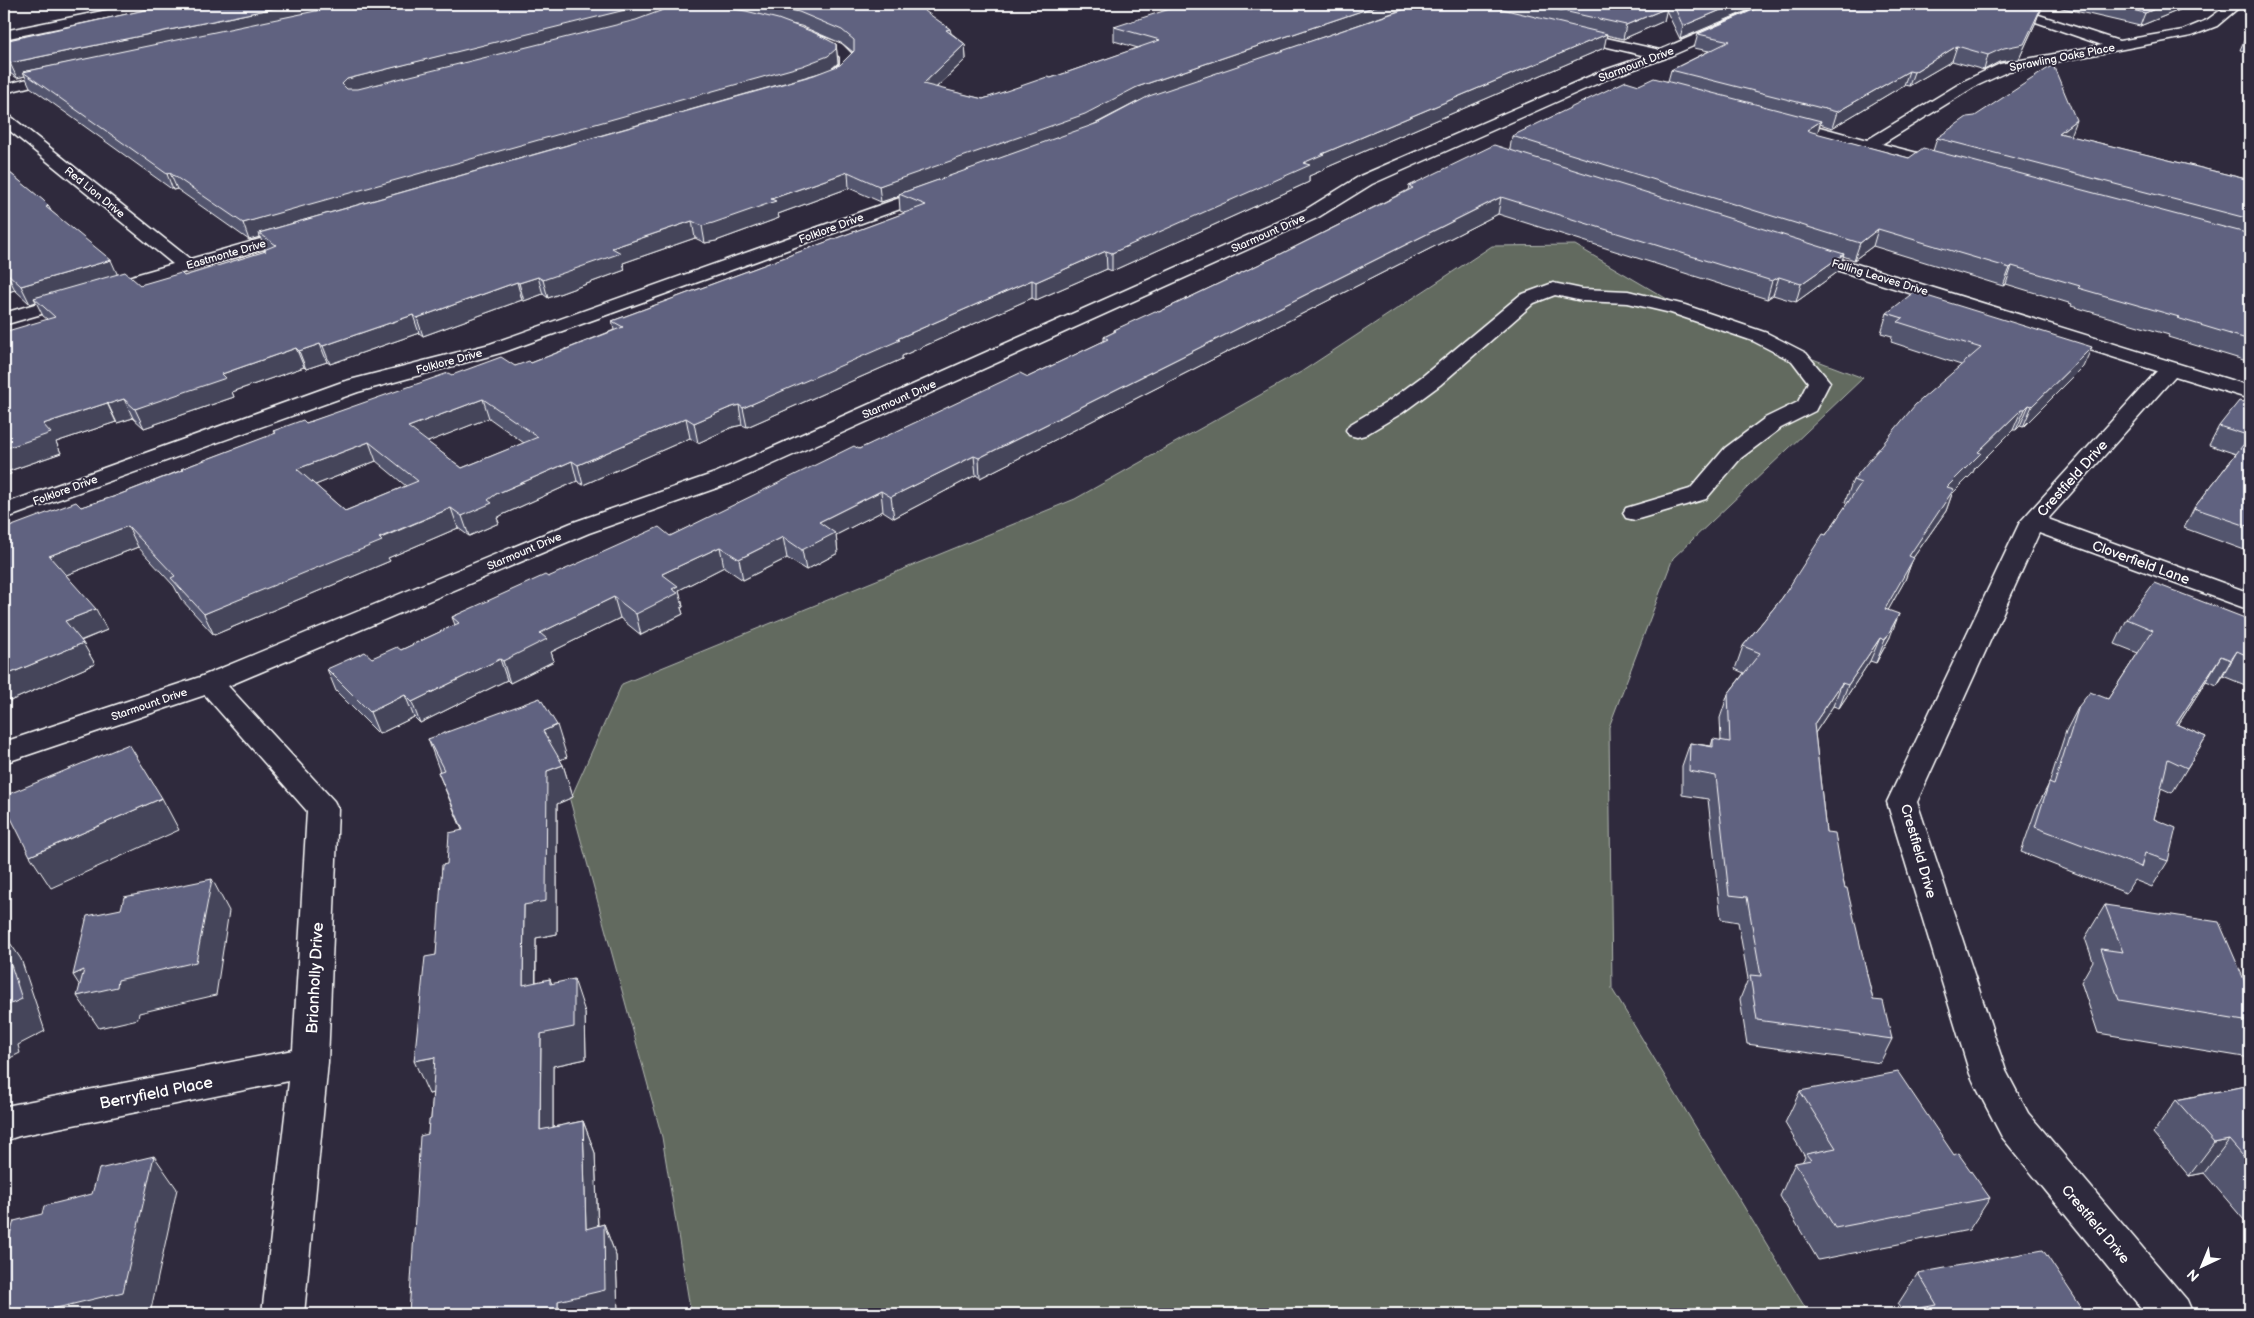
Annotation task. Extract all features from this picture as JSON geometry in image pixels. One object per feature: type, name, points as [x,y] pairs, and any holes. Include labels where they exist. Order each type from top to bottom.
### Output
[{"type":"street","points":[[4,34],[155,4]]},
{"type":"street","name":"Starmount Drive","points":[[4,753],[210,683],[580,528],[723,478],[1311,214],[1366,180],[1607,74],[1661,56],[1777,4]]},
{"type":"street","points":[[1964,4],[2039,19],[2120,46]]},
{"type":"street","name":"Sprawling Oaks Place","points":[[1868,144],[1969,84],[2005,67],[2186,33],[2212,23],[2237,4]]},
{"type":"street","points":[[657,11],[687,9],[723,14]]},
{"type":"street","points":[[786,28],[836,46],[847,56],[847,65],[836,75],[810,85]]},
{"type":"street","points":[[1549,29],[1661,56]]},
{"type":"street","points":[[4,89],[79,71]]},
{"type":"street","points":[[1607,74],[1635,82]]},
{"type":"street","points":[[1766,117],[1963,170]]},
{"type":"street","name":"Red Lion Drive","points":[[4,118],[187,266]]},
{"type":"street","points":[[1454,141],[1482,150]]},
{"type":"street","name":"Folklore Drive","points":[[4,512],[350,387],[497,348],[953,184]]},
{"type":"street","name":"Eastmonte Drive","points":[[4,319],[311,229]]},
{"type":"street","name":"Falling Leaves Drive","points":[[1784,247],[2250,393]]},
{"type":"street","points":[[1357,430],[1394,408],[1432,380],[1527,299],[1553,289],[1582,295],[1628,297],[1678,308],[1760,336],[1799,357],[1819,382],[1807,406],[1773,423],[1733,453],[1698,494],[1635,513]]},
{"type":"street","name":"Crestfield Drive","points":[[2171,368],[2032,522],[1902,802],[1988,1074],[2015,1126],[2172,1314]]},
{"type":"street","name":"Cloverfield Lane","points":[[2032,522],[2250,602]]},
{"type":"street","name":"Brianholly Drive","points":[[210,683],[323,809],[310,1062],[283,1314]]},
{"type":"street","name":"Berryfield Place","points":[[4,1125],[10,1121],[310,1062]]},
{"type":"green space","points":[[1575,245],[1691,313],[1863,378],[1673,558],[1609,727],[1612,989],[1809,1314],[691,1314],[662,1137],[570,800],[622,684],[1075,499],[1301,372],[1492,246]]},
{"type":"building","points":[[158,4],[295,4],[10,63],[4,59],[4,41],[163,6]]},
{"type":"building","points":[[349,4],[643,4],[347,79],[342,84],[347,89],[358,89],[636,20],[679,4],[701,4],[746,11],[778,19],[813,32],[836,44],[836,49],[828,56],[802,66],[243,223],[170,173],[167,174],[23,72]]},
{"type":"building","points":[[764,4],[912,4],[918,6],[950,29],[946,30],[965,44],[923,84],[983,99],[1047,77],[1051,78],[1160,40],[1114,27],[1185,4],[1227,4],[1251,10],[1270,4],[1382,4],[1137,87],[1085,114],[879,186],[848,172],[771,199],[776,201],[713,223],[702,226],[692,221],[612,248],[621,253],[543,280],[538,277],[517,282],[417,318],[413,315],[323,346],[320,344],[299,351],[296,348],[222,374],[226,378],[135,409],[124,399],[43,424],[51,433],[4,449],[4,332],[55,317],[34,298],[125,272],[140,285],[181,273],[184,276],[266,251],[264,250],[276,245],[259,233],[814,75],[840,65],[854,51],[854,40],[842,30],[799,12]]},
{"type":"building","points":[[1420,4],[1481,4],[1607,34],[1322,154],[1324,154],[1303,163],[1310,165],[1112,253],[1106,251],[1036,282],[1032,280],[743,408],[739,405],[729,408],[694,423],[686,418],[578,465],[572,461],[496,494],[488,500],[492,503],[462,516],[451,508],[379,538],[382,541],[204,614],[171,578],[175,576],[128,526],[49,556],[96,609],[65,621],[83,643],[4,676],[4,529],[76,502],[81,507],[113,497],[276,433],[273,431],[303,420],[306,423],[448,373],[452,375],[501,357],[515,366],[529,361],[531,363],[623,327],[612,321],[926,205],[899,194],[1098,123],[1149,96]],"holes":[[[483,399],[538,437],[462,468],[408,427]],[[369,442],[418,481],[345,511],[297,469]]]},
{"type":"building","points":[[1532,4],[1650,4],[1667,8],[1626,25]]},
{"type":"building","points":[[1673,4],[1735,4],[1683,26]]},
{"type":"building","points":[[1767,4],[2006,4],[2040,10],[2024,44],[2004,48],[1988,55],[1957,46],[1914,72],[1909,71],[1837,112],[1671,70],[1730,41],[1698,34]]},
{"type":"building","points":[[2106,4],[2167,4],[2145,13]]},
{"type":"building","points":[[2053,65],[2076,120],[2059,133],[2250,180],[2250,219],[1937,138],[1967,117],[1975,116]]},
{"type":"building","points":[[1654,78],[1821,121],[1807,130],[1909,158],[1923,148],[2250,234],[2250,340],[2078,288],[2080,286],[2012,266],[2010,268],[1878,229],[1860,243],[1512,136],[1626,81],[1639,85]]},
{"type":"building","points":[[1494,145],[1844,254],[1801,284],[1779,277],[1772,281],[1501,197],[979,458],[974,456],[891,497],[881,491],[819,522],[835,533],[802,550],[783,537],[739,559],[720,547],[662,574],[678,586],[672,589],[678,593],[636,614],[614,597],[540,633],[547,639],[503,661],[500,659],[412,702],[405,695],[370,712],[327,669],[365,652],[372,658],[397,647],[401,650],[459,623],[452,617],[545,575],[548,577],[659,527],[670,536],[854,446],[859,449],[1020,373],[1028,377],[1108,339],[1104,337],[1116,331],[1114,330],[1155,311],[1159,312],[1281,254],[1413,188],[1409,186]]},
{"type":"building","points":[[4,168],[49,206],[46,207],[111,260],[21,286],[6,272],[4,273]]},
{"type":"building","points":[[1914,292],[2092,347],[2032,406],[2029,405],[2022,409],[1978,452],[1981,453],[1947,487],[1954,489],[1909,556],[1914,558],[1885,609],[1899,614],[1885,640],[1880,638],[1848,685],[1842,683],[1814,724],[1826,832],[1835,833],[1843,880],[1845,888],[1847,888],[1873,1000],[1883,1001],[1892,1039],[1757,1020],[1750,975],[1761,976],[1747,897],[1729,895],[1716,776],[1689,771],[1690,743],[1713,747],[1713,739],[1730,742],[1728,694],[1760,653],[1743,646],[1782,598],[1823,534],[1826,535],[1861,483],[1853,480],[1915,405],[1981,348],[1898,322],[1903,318],[1887,313]]},
{"type":"building","points":[[2239,401],[2250,404],[2250,436],[2219,426]]},
{"type":"building","points":[[2250,436],[2250,527],[2194,508]]},
{"type":"building","points":[[2154,583],[2250,620],[2250,657],[2237,651],[2231,660],[2221,656],[2176,724],[2206,737],[2187,768],[2168,759],[2154,819],[2176,828],[2168,861],[2145,853],[2141,867],[2035,827],[2049,783],[2054,785],[2079,706],[2090,692],[2108,699],[2153,630],[2127,619]]},
{"type":"building","points":[[540,698],[557,725],[543,731],[563,765],[547,771],[546,901],[524,905],[523,985],[550,979],[550,984],[574,979],[574,1027],[541,1034],[540,1130],[583,1121],[586,1229],[604,1224],[605,1290],[558,1301],[558,1314],[409,1314],[420,1136],[428,1134],[429,1120],[431,1119],[435,1057],[414,1061],[425,957],[436,955],[442,865],[447,864],[449,833],[463,830],[438,772],[444,770],[428,739]]},
{"type":"building","points":[[129,744],[162,798],[30,856],[4,804],[4,796]]},
{"type":"building","points":[[212,879],[196,962],[118,980],[117,987],[77,996],[84,970],[73,975],[87,916],[121,909],[124,897]]},
{"type":"building","points":[[2105,905],[2219,922],[2245,982],[2250,983],[2250,1022],[2119,1000],[2101,949],[2123,952]]},
{"type":"building","points":[[4,943],[22,999],[4,1007]]},
{"type":"building","points":[[1898,1072],[1954,1155],[1958,1153],[1990,1198],[1835,1228],[1795,1163],[1811,1160],[1806,1154],[1836,1148],[1800,1091]]},
{"type":"building","points":[[2250,1085],[2250,1164],[2229,1140],[2214,1143],[2176,1100]]},
{"type":"building","points":[[154,1156],[123,1292],[32,1314],[4,1314],[4,1254],[14,1221],[42,1214],[44,1206],[92,1194],[99,1169]]},
{"type":"building","points":[[2043,1250],[2083,1310],[2058,1314],[1910,1314],[1908,1310],[1937,1305],[1918,1273]]}]
